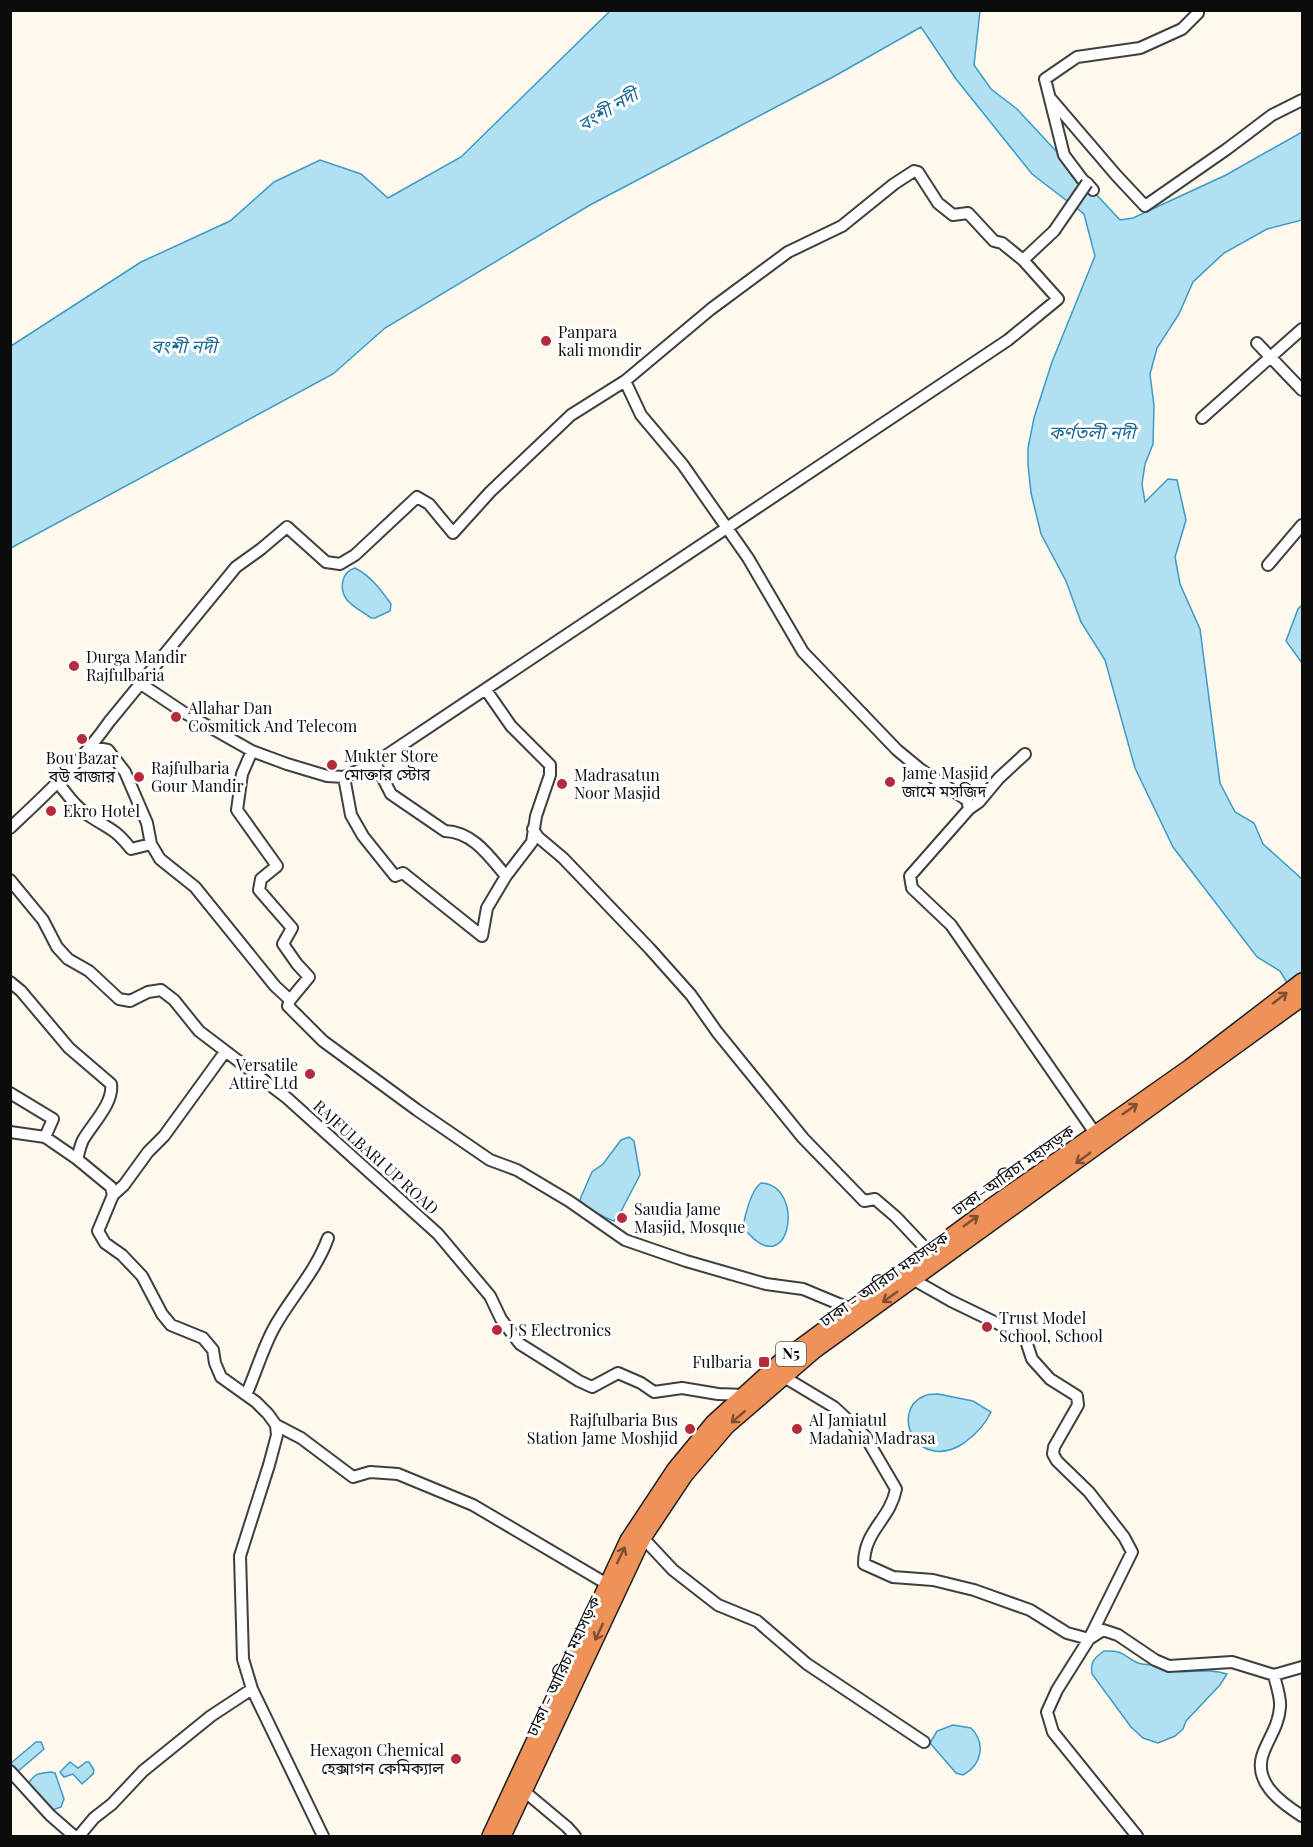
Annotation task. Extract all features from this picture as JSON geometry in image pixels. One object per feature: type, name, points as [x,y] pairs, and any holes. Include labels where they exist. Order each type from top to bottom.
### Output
[{"type":"highway","name":"N5","points":[[1262,1020],[1302,981]]},
{"type":"highway","name":"ঢাকা - আরিচা মহাসড়ক","points":[[504,1836],[643,1538],[685,1475],[727,1426],[814,1351],[914,1280],[1262,1020],[1302,998]]},
{"type":"highway","name":"ঢাকা-আরিচা মহাসড়ক","points":[[490,1836],[628,1540],[675,1469],[712,1423],[780,1362],[929,1252],[1095,1133],[1262,1020]]},
{"type":"street","points":[[1023,260],[1054,231],[1087,183],[1093,190],[1064,155],[1045,79],[1077,57],[1140,48],[1182,29],[1198,13],[1197,10]]},
{"type":"street","points":[[1051,99],[1116,176],[1145,206],[1272,115],[1302,100]]},
{"type":"street","points":[[10,828],[92,747],[109,722],[236,567],[287,527],[326,562],[340,564],[355,555],[417,497],[429,504],[453,533],[490,492],[571,415],[625,381],[711,309],[788,252],[842,226],[894,184],[914,171],[918,172],[938,203],[953,215],[968,213],[994,241],[1002,243],[1023,260],[1058,299],[1008,340],[486,690],[375,763],[344,777],[320,774],[252,751],[183,712],[141,684]]},
{"type":"street","points":[[1202,418],[1302,328]]},
{"type":"street","points":[[1257,343],[1302,390]]},
{"type":"street","points":[[625,381],[641,415],[683,465],[748,558],[803,652],[897,750],[967,800],[969,809]]},
{"type":"street","points":[[1268,565],[1302,525]]},
{"type":"street","points":[[344,777],[351,815],[363,836],[388,868],[395,876],[403,873],[482,936],[487,908],[506,876],[532,842],[533,829],[550,775],[550,765],[511,726],[486,690]]},
{"type":"street","points":[[92,747],[108,750],[125,772],[147,823],[151,844],[160,859],[195,887],[290,1000]]},
{"type":"street","points":[[252,751],[242,774],[237,810],[277,866],[261,879],[259,890],[292,928],[283,944],[309,977],[290,1000],[288,1006],[323,1041],[490,1160],[517,1170],[569,1201],[625,1240],[686,1261],[766,1284],[803,1289],[851,1310]]},
{"type":"street","points":[[1025,754],[999,778],[979,802],[969,809],[910,876],[912,888],[951,925],[1095,1133]]},
{"type":"street","points":[[375,763],[391,794],[445,831],[456,832],[469,838],[506,876]]},
{"type":"street","points":[[58,783],[74,804],[119,833],[131,849],[151,844]]},
{"type":"street","points":[[533,829],[538,837],[563,858],[619,916],[691,995],[717,1032],[803,1138],[864,1201],[875,1199],[896,1217],[929,1252]]},
{"type":"street","name":"RAJFULBARI UP ROAD","points":[[10,880],[43,920],[57,946],[68,959],[89,971],[119,999],[130,1002],[148,992],[161,990],[174,1000],[199,1031],[287,1098],[438,1234],[490,1296],[501,1319],[520,1344],[592,1387],[618,1373],[641,1383],[654,1392],[682,1388],[718,1394],[744,1395]]},
{"type":"street","points":[[10,982],[21,991],[69,1048],[111,1084],[112,1090],[106,1105],[82,1142],[78,1159]]},
{"type":"street","points":[[225,1052],[164,1136],[113,1195],[99,1231],[105,1243],[122,1255],[142,1276],[156,1305],[171,1325],[203,1338],[213,1350],[221,1377],[268,1414],[276,1425],[278,1435],[240,1556],[243,1659],[252,1689],[323,1836]]},
{"type":"street","points":[[10,1093],[53,1119],[45,1137]]},
{"type":"street","points":[[10,1132],[45,1137],[78,1159],[111,1187],[113,1195]]},
{"type":"street","points":[[246,1395],[273,1329],[293,1296],[321,1258],[328,1238]]},
{"type":"street","points":[[914,1280],[1011,1330],[1026,1341],[1032,1359],[1050,1380],[1077,1396],[1078,1406],[1054,1447],[1053,1454],[1057,1461],[1089,1492],[1124,1537],[1132,1552],[1089,1639],[1057,1690],[1047,1712],[1053,1731],[1137,1836]]},
{"type":"street","points":[[784,1377],[834,1407],[865,1436],[896,1490],[893,1503],[870,1537],[864,1552],[864,1564],[893,1577],[933,1580],[974,1590],[1030,1610],[1067,1634],[1089,1639],[1103,1630],[1118,1635],[1155,1660],[1169,1666],[1232,1662],[1274,1675],[1302,1667]]},
{"type":"street","points":[[276,1425],[301,1438],[353,1477],[370,1472],[398,1474],[473,1505],[608,1584]]},
{"type":"street","points":[[643,1538],[674,1570],[718,1605],[757,1621],[807,1664],[924,1742]]},
{"type":"street","points":[[1274,1675],[1281,1705],[1276,1728],[1261,1758],[1260,1772],[1265,1783],[1281,1802],[1302,1816]]},
{"type":"street","points":[[78,1836],[143,1771],[211,1716],[252,1689]]},
{"type":"street","points":[[10,1771],[50,1815],[74,1836]]},
{"type":"street","points":[[524,1791],[575,1836]]},
{"type":"water","name":"বংশী নদী","points":[[610,11],[980,11],[974,65],[991,89],[1017,109],[1120,220],[1133,218],[1226,175],[1302,132],[1302,220],[1267,229],[1224,253],[1193,282],[1179,314],[1157,348],[1150,374],[1154,406],[1153,444],[1145,464],[1142,484],[1145,502],[1168,479],[1177,480],[1186,520],[1175,557],[1180,584],[1200,629],[1220,783],[1235,812],[1254,823],[1263,844],[1302,879],[1302,1007],[1280,971],[1257,957],[1173,847],[1135,768],[1105,660],[1081,622],[1066,581],[1041,534],[1031,493],[1028,448],[1034,418],[1052,362],[1095,256],[1084,214],[1032,174],[956,79],[921,27],[833,77],[590,205],[385,328],[333,374],[11,548],[11,346],[141,262],[230,221],[274,182],[320,160],[361,174],[388,198],[461,157]]},
{"type":"water","points":[[355,568],[371,579],[391,604],[390,611],[371,618],[347,600],[342,586],[344,577]]},
{"type":"water","points":[[1302,605],[1302,663],[1286,641],[1298,609]]},
{"type":"water","points":[[629,1137],[634,1141],[640,1175],[614,1221],[580,1201],[592,1172],[603,1164],[621,1140]]},
{"type":"water","points":[[761,1183],[775,1188],[784,1199],[788,1214],[787,1229],[781,1240],[772,1246],[759,1243],[743,1227],[751,1197]]},
{"type":"water","points":[[938,1394],[973,1401],[991,1412],[983,1425],[964,1443],[947,1450],[933,1451],[921,1446],[913,1437],[909,1426],[909,1414],[914,1404],[926,1395]]},
{"type":"water","points":[[1104,1651],[1120,1653],[1138,1663],[1166,1670],[1211,1671],[1227,1674],[1220,1685],[1186,1721],[1183,1729],[1175,1736],[1158,1743],[1143,1738],[1131,1727],[1092,1674],[1094,1661]]},
{"type":"water","points":[[953,1725],[971,1728],[979,1740],[978,1760],[963,1775],[956,1773],[930,1743],[937,1731]]},
{"type":"water","points":[[36,1742],[41,1742],[44,1749],[16,1773],[11,1763]]},
{"type":"water","points":[[70,1762],[78,1768],[89,1762],[94,1770],[93,1774],[82,1784],[73,1774],[64,1777],[60,1772]]},
{"type":"water","points":[[55,1773],[64,1799],[61,1807],[53,1810],[39,1798],[29,1783],[36,1775]]},
{"type":"place","name":"Panpara kali mondir","points":[[546,341]]},
{"type":"place","name":"Durga Mandir Rajfulbaria","points":[[74,666]]},
{"type":"place","name":"Allahar Dan Cosmitick And Telecom","points":[[176,717]]},
{"type":"place","name":"Bou Bazar বউ বাজার","points":[[82,739]]},
{"type":"place","name":"Mukter Store মোক্তার স্টোর","points":[[332,765]]},
{"type":"place","name":"Rajfulbaria Gour Mandir","points":[[139,777]]},
{"type":"place","name":"Jame Masjid জামে মসজিদ","points":[[890,782]]},
{"type":"place","name":"Madrasatun Noor Masjid","points":[[562,784]]},
{"type":"place","name":"Ekro Hotel","points":[[51,811]]},
{"type":"place","name":"Versatile Attire Ltd","points":[[310,1074]]},
{"type":"place","name":"Saudia Jame Masjid, Mosque","points":[[622,1218]]},
{"type":"place","name":"Trust Model School, School","points":[[987,1327]]},
{"type":"place","name":"J S Electronics","points":[[497,1330]]},
{"type":"place","name":"Fulbaria","points":[[764,1362]]},
{"type":"place","name":"Rajfulbaria Bus Station Jame Moshjid","points":[[690,1429]]},
{"type":"place","name":"Al Jamiatul Madania Madrasa","points":[[797,1429]]},
{"type":"place","name":"Hexagon Chemical হেক্সাগন কেমিক্যাল","points":[[456,1759]]},
{"type":"water label","name":"কর্ণতলী নদী","points":[[1092,433]]}]
